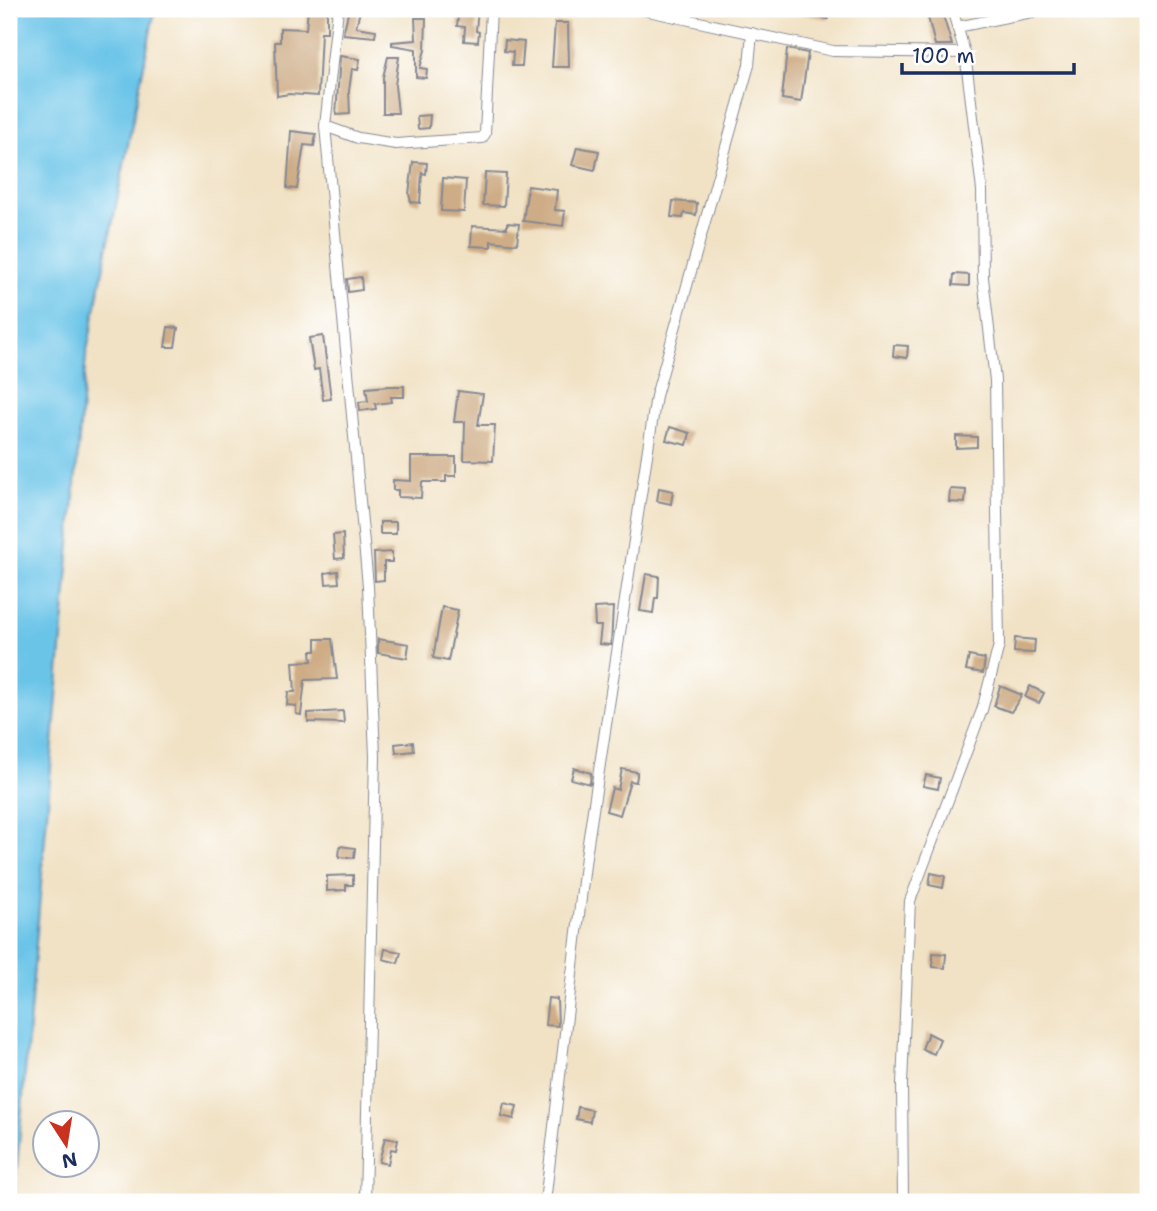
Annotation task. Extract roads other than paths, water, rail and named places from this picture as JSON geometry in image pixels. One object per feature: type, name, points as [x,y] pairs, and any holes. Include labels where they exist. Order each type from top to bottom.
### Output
[{"type":"street","points":[[338,9],[325,126],[368,586],[375,756],[365,1202]]},
{"type":"street","points":[[325,126],[358,138],[396,144],[482,138],[485,134],[491,9]]},
{"type":"street","points":[[639,9],[833,51],[965,53]]},
{"type":"street","points":[[902,1202],[902,1084],[910,901],[982,710],[999,645],[995,380],[983,278],[982,190],[965,53],[952,9]]},
{"type":"street","points":[[957,27],[1040,9]]},
{"type":"street","points":[[545,1202],[586,856],[656,396],[749,65],[752,33]]},
{"type":"water","points":[[9,9],[155,9],[86,356],[14,1202],[9,1202]]}]
